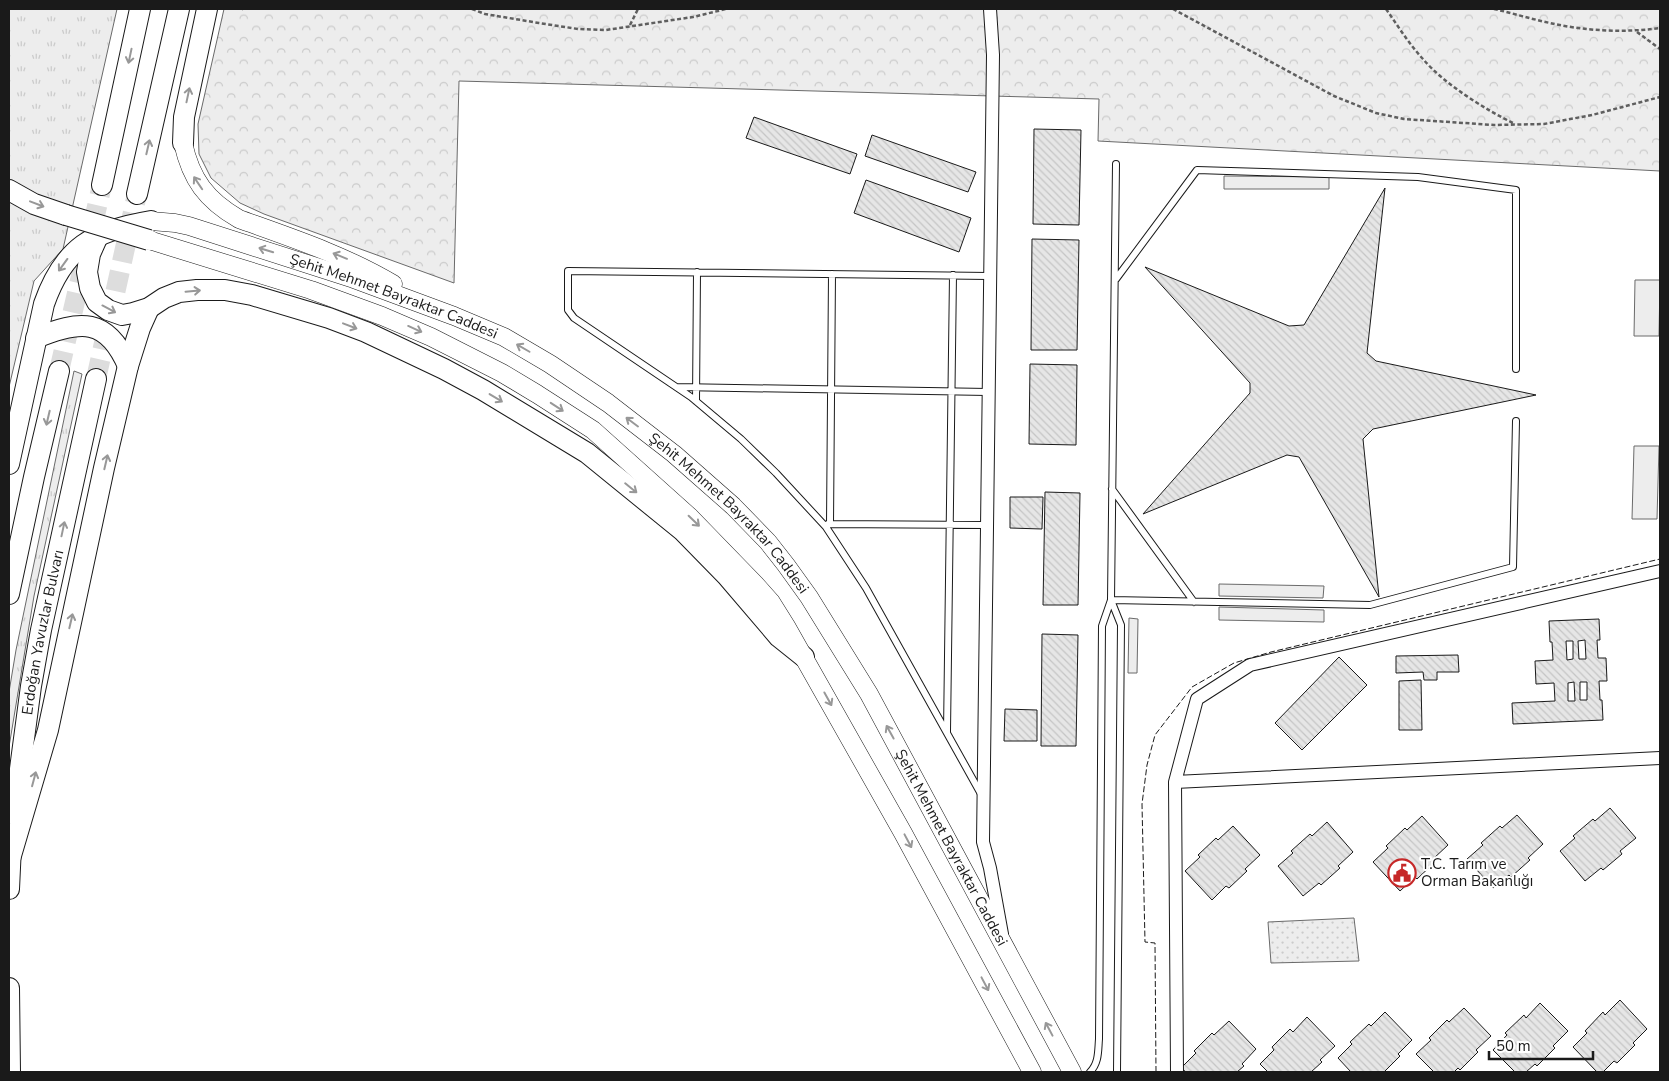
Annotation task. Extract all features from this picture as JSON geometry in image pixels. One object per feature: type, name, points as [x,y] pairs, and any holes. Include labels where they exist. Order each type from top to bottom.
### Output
[{"type":"main road","points":[[102,185],[140,9]]},
{"type":"main road","points":[[137,194],[179,9]]},
{"type":"main road","points":[[207,9],[184,117],[183,143],[187,162],[194,176],[212,200],[226,212],[239,219],[341,256],[428,305]]},
{"type":"main road","points":[[9,190],[34,204],[66,215],[150,231]]},
{"type":"main road","name":"Şehit Mehmet Bayraktar Caddesi","points":[[150,231],[175,223],[236,240],[354,278],[479,326],[517,344],[550,364],[600,398],[695,471],[768,542],[809,596],[869,694],[1072,1072]]},
{"type":"main road","points":[[9,464],[44,304],[59,269],[79,248],[98,236],[122,227],[150,231]]},
{"type":"main road","name":"Şehit Mehmet Bayraktar Caddesi","points":[[150,231],[390,319],[502,373],[593,430],[690,517],[723,549],[771,602],[903,833],[1032,1072]]},
{"type":"main road","points":[[98,236],[90,254],[87,272],[90,288],[97,302],[108,310],[122,315],[149,308],[164,298],[179,292],[197,290],[225,290],[252,295],[328,318],[366,332],[483,390],[587,453],[683,531],[728,576],[779,637],[804,657]]},
{"type":"main road","points":[[10,859],[48,730],[104,468],[128,366],[140,328],[149,308]]},
{"type":"main road","points":[[36,338],[63,328],[78,326],[100,330],[118,344],[128,366]]},
{"type":"main road","points":[[9,594],[59,371]]},
{"type":"main road","name":"Erdoğan Yavuzlar Bulvarı","points":[[9,889],[14,818],[31,686],[45,612],[96,379]]},
{"type":"main road","points":[[9,988],[10,1072]]},
{"type":"main road","points":[[10,1036],[20,1072]]},
{"type":"street","points":[[990,9],[993,54],[983,842],[990,868],[1004,945]]},
{"type":"street","points":[[1177,1072],[1175,782],[1197,699],[1250,665],[1660,571]]},
{"type":"street","points":[[1175,782],[1660,758]]},
{"type":"lane","points":[[1090,1072],[1095,1067],[1099,1039],[1102,626],[1111,600],[1116,164]]},
{"type":"lane","points":[[1116,279],[1197,170],[1418,177],[1516,190],[1516,368]]},
{"type":"lane","points":[[983,798],[866,588],[826,524],[742,439],[696,401],[677,386],[574,318],[568,310],[568,271],[989,276]]},
{"type":"lane","points":[[696,401],[697,272]]},
{"type":"lane","points":[[826,524],[831,389],[832,274]]},
{"type":"lane","points":[[947,734],[953,275]]},
{"type":"lane","points":[[677,386],[988,392]]},
{"type":"lane","points":[[1111,600],[1370,605],[1513,566],[1516,421]]},
{"type":"lane","points":[[1112,489],[1194,602]]},
{"type":"lane","points":[[826,524],[986,525]]},
{"type":"lane","points":[[1111,600],[1121,625],[1117,1072]]},
{"type":"path","points":[[472,9],[485,14],[578,29],[606,30],[693,17],[726,9]]},
{"type":"path","points":[[630,26],[638,9]]},
{"type":"path","points":[[1172,9],[1334,96],[1376,113],[1404,119],[1494,125],[1554,122],[1660,97]]},
{"type":"path","points":[[1386,9],[1424,61],[1478,103],[1516,124]]},
{"type":"path","points":[[1494,9],[1550,23],[1580,28],[1636,31],[1660,28]]},
{"type":"path","points":[[1636,31],[1660,49]]},
{"type":"green space","points":[[9,9],[117,9],[63,249],[34,281],[9,387]]},
{"type":"green space","points":[[224,9],[1660,9],[1660,171],[1098,141],[1099,99],[459,81],[454,283],[264,214],[240,203],[211,178],[199,154],[198,124]]},
{"type":"green space","points":[[74,371],[82,374],[34,596],[9,747],[9,692],[16,650]]},
{"type":"green space","points":[[1354,918],[1359,961],[1271,963],[1268,922]]},
{"type":"shaded area","points":[[1224,176],[1329,177],[1329,189],[1224,189]]},
{"type":"shaded area","points":[[1635,280],[1660,280],[1659,336],[1634,336]]},
{"type":"shaded area","points":[[1634,446],[1659,446],[1657,519],[1632,519]]},
{"type":"shaded area","points":[[1219,584],[1324,586],[1323,598],[1219,596]]},
{"type":"shaded area","points":[[1219,607],[1324,610],[1324,622],[1219,620]]},
{"type":"shaded area","points":[[1129,618],[1138,619],[1137,673],[1128,673]]},
{"type":"building","points":[[754,117],[857,154],[850,174],[746,138]]},
{"type":"building","points":[[1034,129],[1081,130],[1079,225],[1033,224]]},
{"type":"building","points":[[872,135],[976,172],[968,192],[865,156]]},
{"type":"building","points":[[866,180],[971,218],[959,252],[854,213]]},
{"type":"building","points":[[1385,188],[1367,353],[1376,361],[1536,395],[1373,429],[1363,439],[1379,597],[1299,457],[1287,455],[1143,514],[1250,393],[1250,383],[1145,267],[1289,326],[1304,325]]},
{"type":"building","points":[[1032,239],[1079,240],[1077,350],[1031,350]]},
{"type":"building","points":[[1030,364],[1077,365],[1076,445],[1029,444]]},
{"type":"building","points":[[1045,492],[1080,493],[1078,605],[1043,605]]},
{"type":"building","points":[[1010,497],[1043,497],[1042,529],[1010,528]]},
{"type":"building","points":[[1599,619],[1600,640],[1597,640],[1598,658],[1606,658],[1607,681],[1599,681],[1603,720],[1513,724],[1512,703],[1555,701],[1554,683],[1536,684],[1535,661],[1553,660],[1549,621]],"holes":[[[1585,640],[1586,659],[1579,659],[1578,641]],[[1566,641],[1573,641],[1573,659],[1567,660]],[[1574,682],[1575,701],[1568,701],[1568,683]],[[1580,682],[1587,682],[1587,700],[1580,700]]]},
{"type":"building","points":[[1042,634],[1078,635],[1076,746],[1041,746]]},
{"type":"building","points":[[1458,655],[1459,672],[1437,672],[1437,680],[1424,680],[1423,672],[1396,673],[1396,656]]},
{"type":"building","points":[[1339,657],[1367,685],[1302,750],[1275,723]]},
{"type":"building","points":[[1421,680],[1422,730],[1399,730],[1399,681]]},
{"type":"building","points":[[1005,709],[1037,710],[1037,741],[1004,741]]},
{"type":"building","points":[[1610,808],[1636,838],[1620,851],[1622,854],[1603,870],[1601,868],[1585,881],[1560,851],[1575,838],[1573,836]]},
{"type":"building","points":[[1517,815],[1543,844],[1528,858],[1530,860],[1511,877],[1509,875],[1493,888],[1467,859],[1500,826],[1502,828]]},
{"type":"building","points":[[1422,816],[1448,845],[1433,859],[1435,862],[1417,879],[1415,877],[1400,891],[1373,862],[1405,828],[1407,830]]},
{"type":"building","points":[[1327,822],[1353,852],[1338,866],[1340,868],[1321,885],[1319,883],[1303,896],[1278,866],[1293,853],[1291,851]]},
{"type":"building","points":[[1233,826],[1260,855],[1229,888],[1226,886],[1212,900],[1185,871],[1216,838],[1218,840]]},
{"type":"building","points":[[1620,1000],[1647,1029],[1633,1043],[1635,1045],[1617,1063],[1614,1061],[1603,1072],[1597,1072],[1573,1047],[1587,1033],[1585,1031],[1603,1012],[1605,1015]]},
{"type":"building","points":[[1540,1003],[1568,1031],[1553,1046],[1555,1048],[1537,1066],[1535,1064],[1526,1072],[1515,1072],[1493,1050],[1507,1035],[1505,1033],[1524,1015],[1526,1018]]},
{"type":"building","points":[[1464,1008],[1491,1036],[1476,1050],[1478,1052],[1460,1070],[1458,1068],[1454,1072],[1434,1072],[1416,1054],[1431,1040],[1429,1038],[1447,1020],[1449,1022]]},
{"type":"building","points":[[1385,1012],[1412,1040],[1398,1054],[1400,1056],[1384,1072],[1351,1072],[1338,1058],[1352,1044],[1350,1042],[1369,1024],[1371,1026]]},
{"type":"building","points":[[1307,1017],[1335,1046],[1320,1060],[1322,1062],[1311,1072],[1268,1072],[1260,1064],[1274,1050],[1272,1047],[1290,1029],[1293,1032]]},
{"type":"building","points":[[1229,1021],[1256,1049],[1242,1064],[1244,1066],[1237,1072],[1186,1072],[1181,1068],[1196,1053],[1194,1051],[1212,1033],[1214,1035]]},
{"type":"tunnel","points":[[59,371],[102,185]]},
{"type":"tunnel","points":[[96,379],[137,194]]},
{"type":"fence","points":[[1156,1072],[1155,943],[1145,942],[1142,804],[1147,765],[1155,735],[1192,687],[1234,663],[1271,652],[1660,559]]},
{"type":"place","name":"T.C. Tarım ve Orman Bakanlığı","points":[[1402,873]]}]
